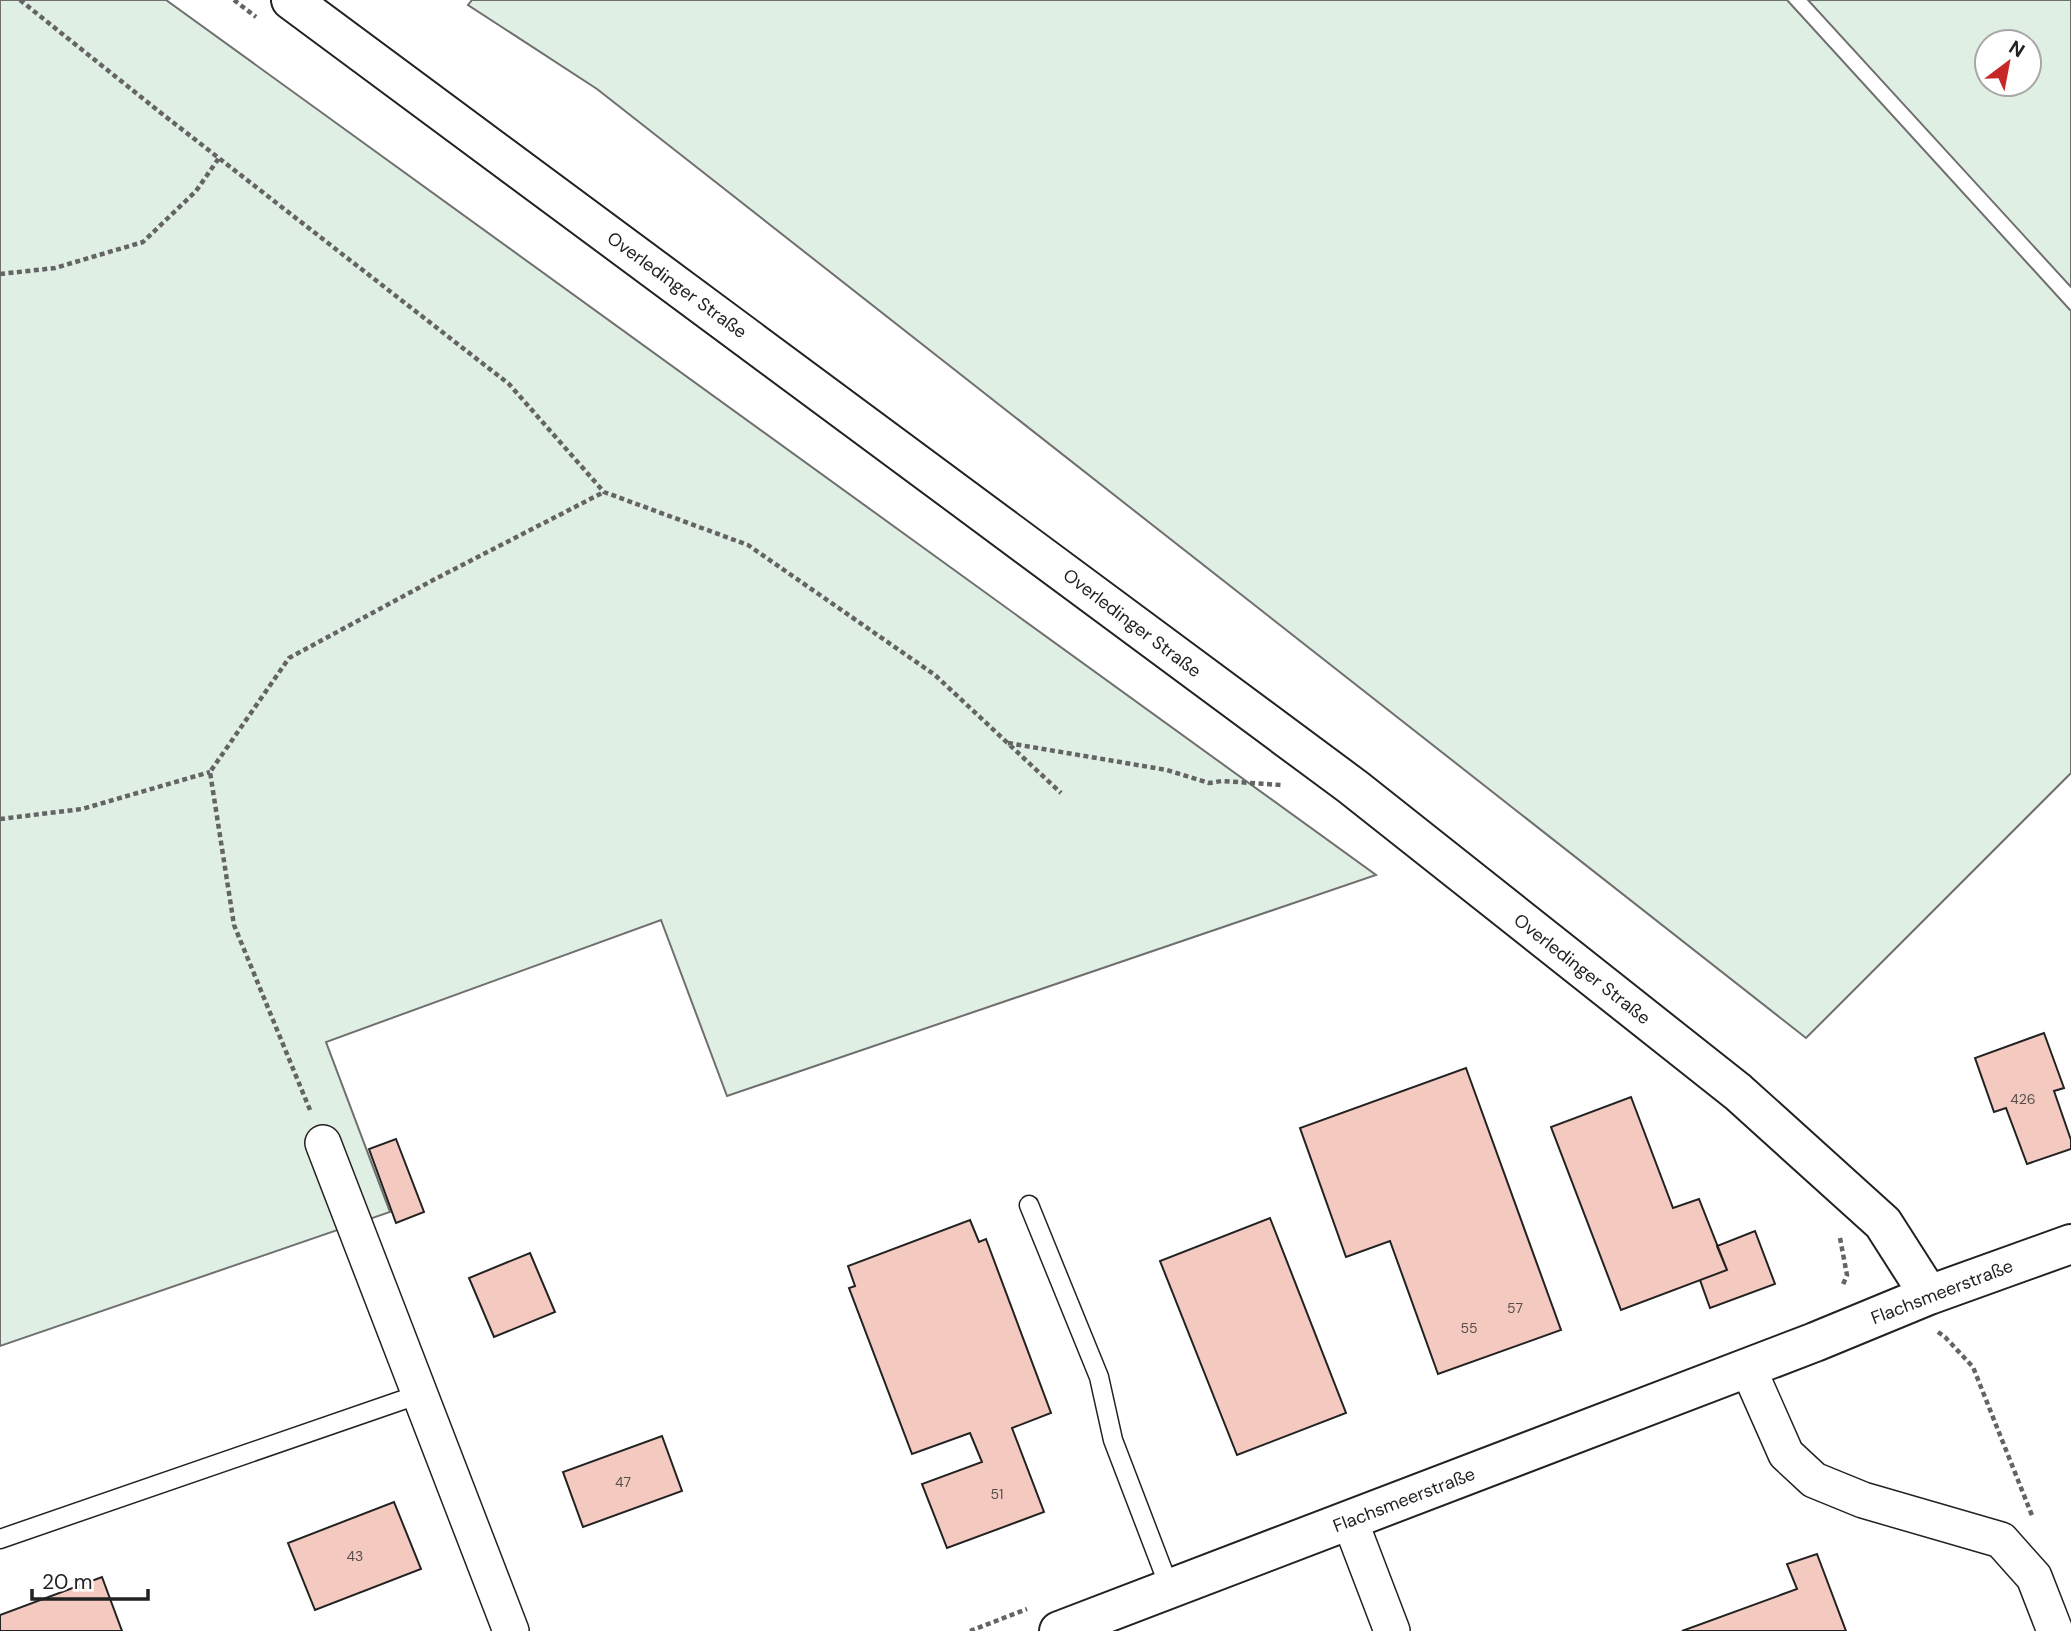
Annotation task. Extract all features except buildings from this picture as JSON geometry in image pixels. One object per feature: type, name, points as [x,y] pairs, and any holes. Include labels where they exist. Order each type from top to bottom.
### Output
[{"type":"street","name":"Overledinger Straße","points":[[291,0],[1374,804],[1738,1092],[1883,1223],[1914,1301]]},
{"type":"street","points":[[323,1143],[511,1631]]},
{"type":"street","name":"Flachsmeerstraße","points":[[1059,1631],[1748,1368],[1914,1301],[2065,1247]]},
{"type":"street","points":[[1748,1368],[1786,1454],[1814,1480],[1863,1500],[2001,1540],[2034,1577],[2055,1631]]},
{"type":"street","points":[[1350,1521],[1392,1631]]},
{"type":"lane","points":[[1029,1205],[1099,1377],[1113,1440],[1170,1589]]},
{"type":"lane","points":[[0,1539],[420,1394]]},
{"type":"path","points":[[20,0],[509,384],[604,492],[747,545],[935,675],[1061,793]]},
{"type":"path","points":[[0,274],[55,268],[142,242],[196,191],[219,158]]},
{"type":"path","points":[[0,819],[82,809],[210,772],[289,658],[604,492]]},
{"type":"path","points":[[1007,743],[1167,770],[1209,783],[1282,785]]},
{"type":"path","points":[[210,772],[234,925],[323,1143]]},
{"type":"path","points":[[1914,1301],[1973,1367],[2037,1527]]},
{"type":"green space","points":[[0,0],[166,0],[1376,875],[727,1096],[661,920],[326,1042],[390,1212],[0,1346]]},
{"type":"green space","points":[[472,0],[1787,0],[2071,311],[2071,773],[1806,1038],[597,89],[468,5]]},
{"type":"green space","points":[[1808,0],[2071,0],[2071,287]]}]
